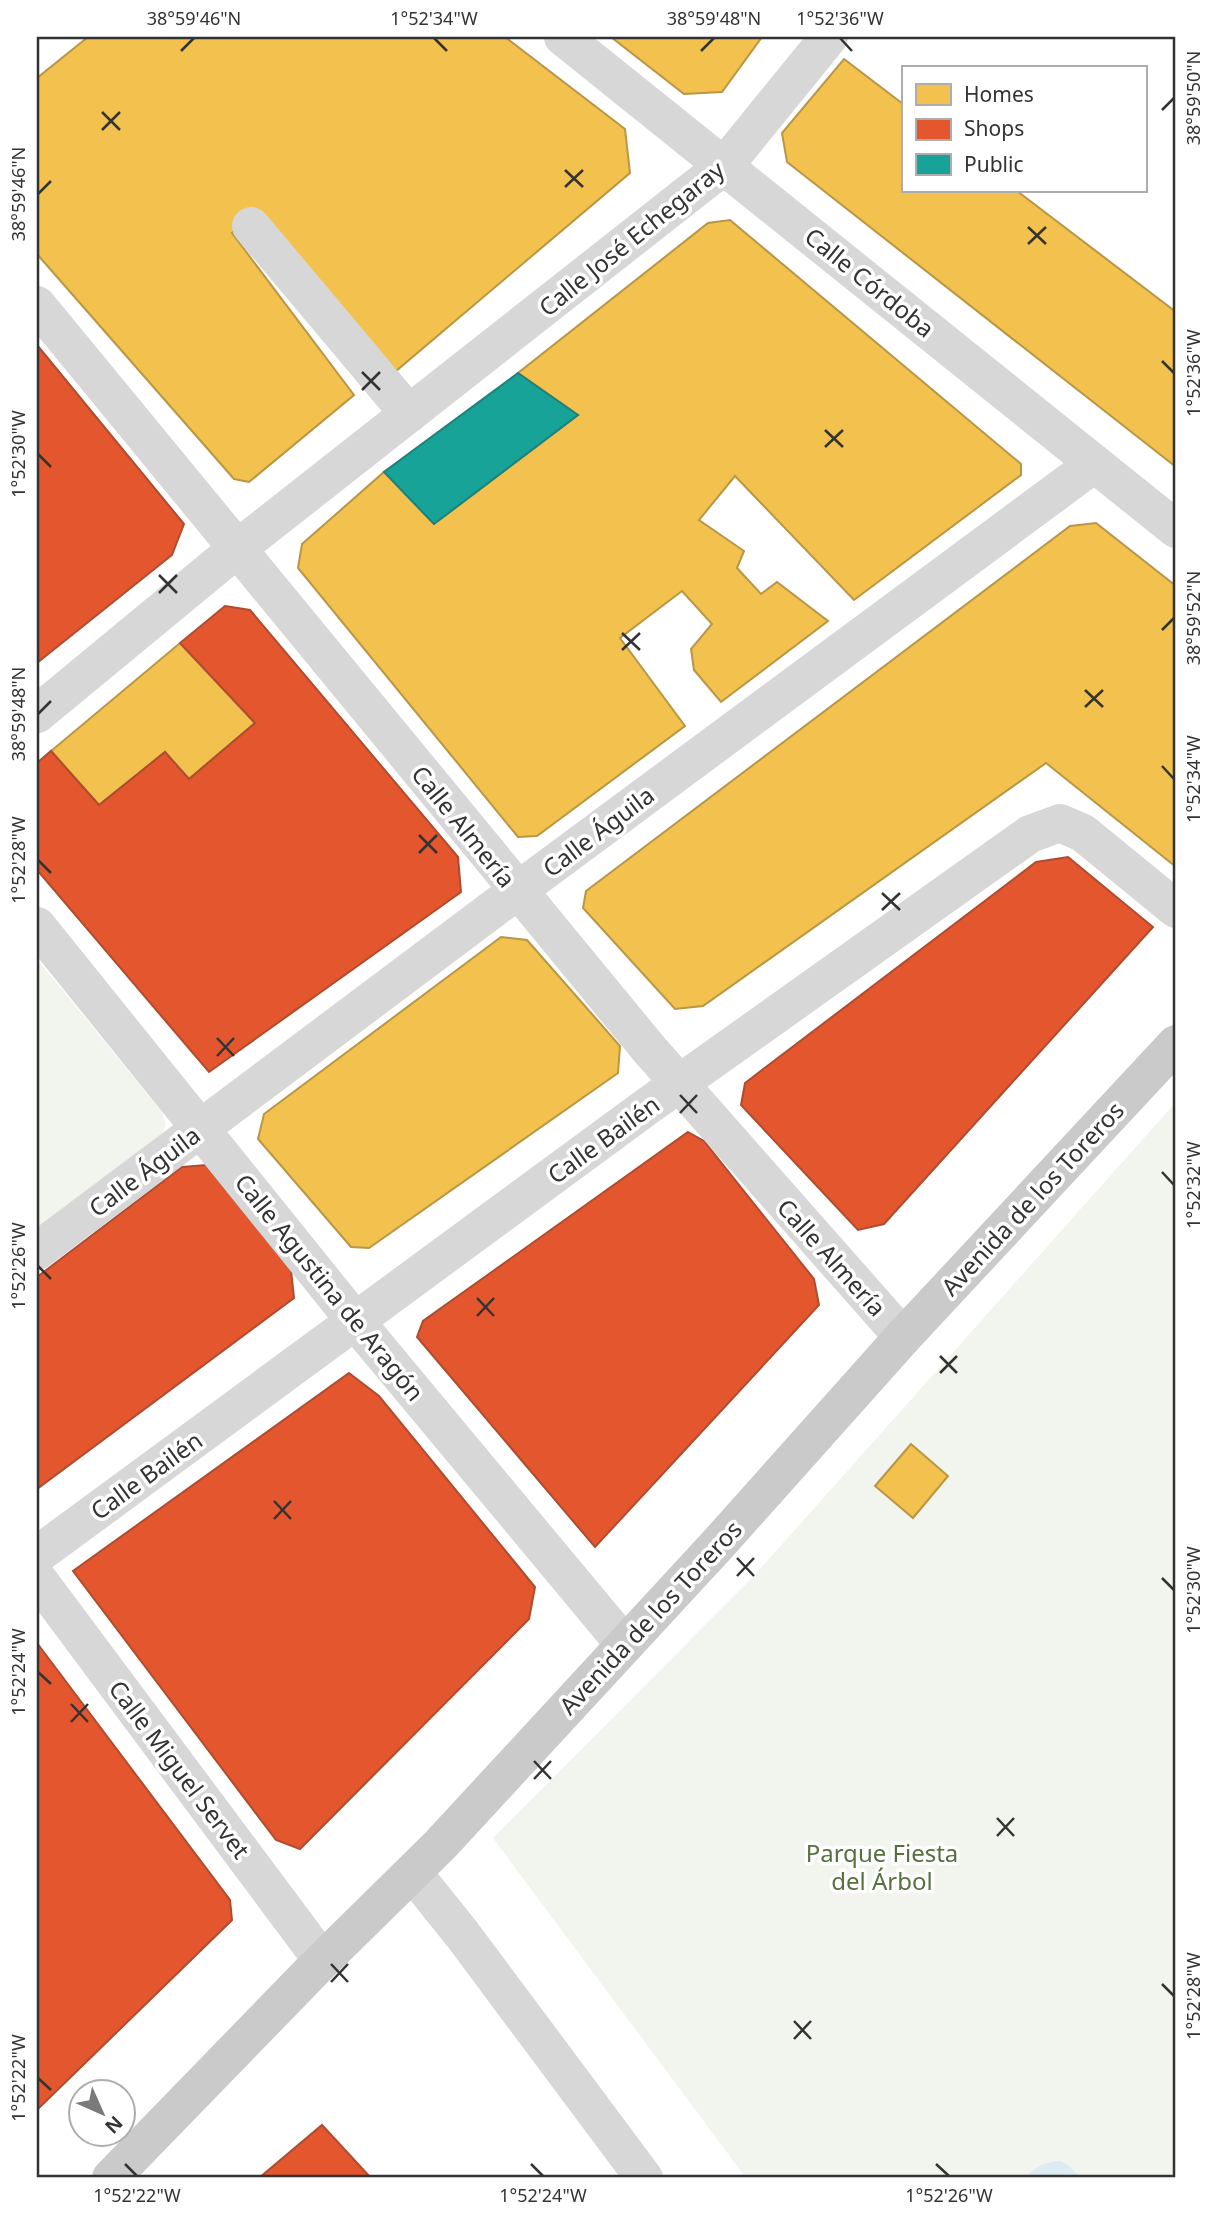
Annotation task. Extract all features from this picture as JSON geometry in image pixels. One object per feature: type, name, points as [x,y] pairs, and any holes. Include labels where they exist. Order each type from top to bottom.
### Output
[{"type":"main road","name":"Avenida de los Toreros","points":[[111,2178],[322,1960],[413,1873],[719,1543],[903,1337],[1176,1044]]},
{"type":"street","name":"Calle Córdoba","points":[[563,37],[1176,529]]},
{"type":"street","name":"Calle José Echegaray","points":[[37,714],[238,548],[725,165],[829,37]]},
{"type":"street","points":[[251,226],[409,414]]},
{"type":"street","name":"Calle Almería","points":[[37,305],[517,891],[679,1084],[903,1337]]},
{"type":"street","name":"Calle Águila","points":[[37,1251],[1094,464]]},
{"type":"street","name":"Calle Bailén","points":[[37,1555],[679,1084],[1030,834],[1060,823],[1083,833],[1176,909]]},
{"type":"street","name":"Calle Agustina de Aragón","points":[[37,926],[356,1322],[625,1645]]},
{"type":"street","name":"Calle Miguel Servet","points":[[37,1578],[322,1960]]},
{"type":"street","points":[[413,1873],[462,1934],[644,2178]]},
{"type":"green space","points":[[37,959],[162,1112],[166,1125],[161,1137],[37,1228]]},
{"type":"green space","name":"Parque Fiesta del Árbol","points":[[1176,1102],[1176,2178],[746,2178],[493,1838],[752,1578]]},
{"type":"shaded area","points":[[1060,2161],[1081,2178],[1026,2178],[1041,2165]]},
{"type":"building: Homes","points":[[88,37],[505,37],[625,129],[630,173],[396,371],[258,210],[232,233],[354,395],[249,482],[234,479],[37,254],[37,78]]},
{"type":"building: Homes","points":[[611,37],[762,37],[722,92],[684,94]]},
{"type":"building: Homes","points":[[844,59],[902,103],[902,192],[1018,192],[1176,312],[1176,467],[787,162],[782,133]]},
{"type":"building: Homes","points":[[730,220],[1021,464],[1021,475],[854,600],[735,476],[699,520],[744,551],[737,568],[761,594],[777,582],[828,621],[721,702],[694,670],[691,649],[712,624],[682,591],[620,638],[685,726],[537,836],[518,837],[298,568],[302,544],[384,472],[434,524],[578,415],[518,373],[708,223]]},
{"type":"building: Homes","points":[[1096,523],[1176,586],[1176,867],[1046,763],[703,1006],[675,1009],[583,908],[586,891],[1070,526]]},
{"type":"building: Homes","points":[[180,643],[255,723],[189,779],[165,752],[99,805],[51,751]]},
{"type":"building: Homes","points":[[501,937],[527,940],[620,1046],[618,1073],[369,1248],[351,1247],[258,1139],[264,1114]]},
{"type":"building: Homes","points":[[911,1444],[948,1476],[913,1518],[875,1486]]},
{"type":"building: Shops","points":[[37,345],[184,524],[172,555],[37,663]]},
{"type":"building: Shops","points":[[225,606],[250,610],[458,857],[461,892],[209,1072],[37,870],[37,763],[51,751],[99,805],[165,752],[189,779],[255,723],[180,643]]},
{"type":"building: Shops","points":[[1068,857],[1153,927],[884,1224],[858,1230],[741,1105],[745,1083],[1036,862]]},
{"type":"building: Shops","points":[[688,1132],[704,1141],[814,1279],[819,1305],[595,1547],[417,1337],[423,1321]]},
{"type":"building: Shops","points":[[206,1165],[291,1270],[294,1298],[37,1489],[37,1277],[182,1167]]},
{"type":"building: Shops","points":[[349,1373],[379,1396],[535,1587],[529,1619],[300,1849],[276,1840],[73,1571]]},
{"type":"building: Shops","points":[[37,1643],[230,1900],[232,1920],[70,2078],[66,2078],[66,2082],[37,2110]]},
{"type":"building: Shops","points":[[322,2125],[371,2178],[259,2178]]},
{"type":"building: Public","points":[[518,373],[578,415],[434,524],[384,472]]}]
